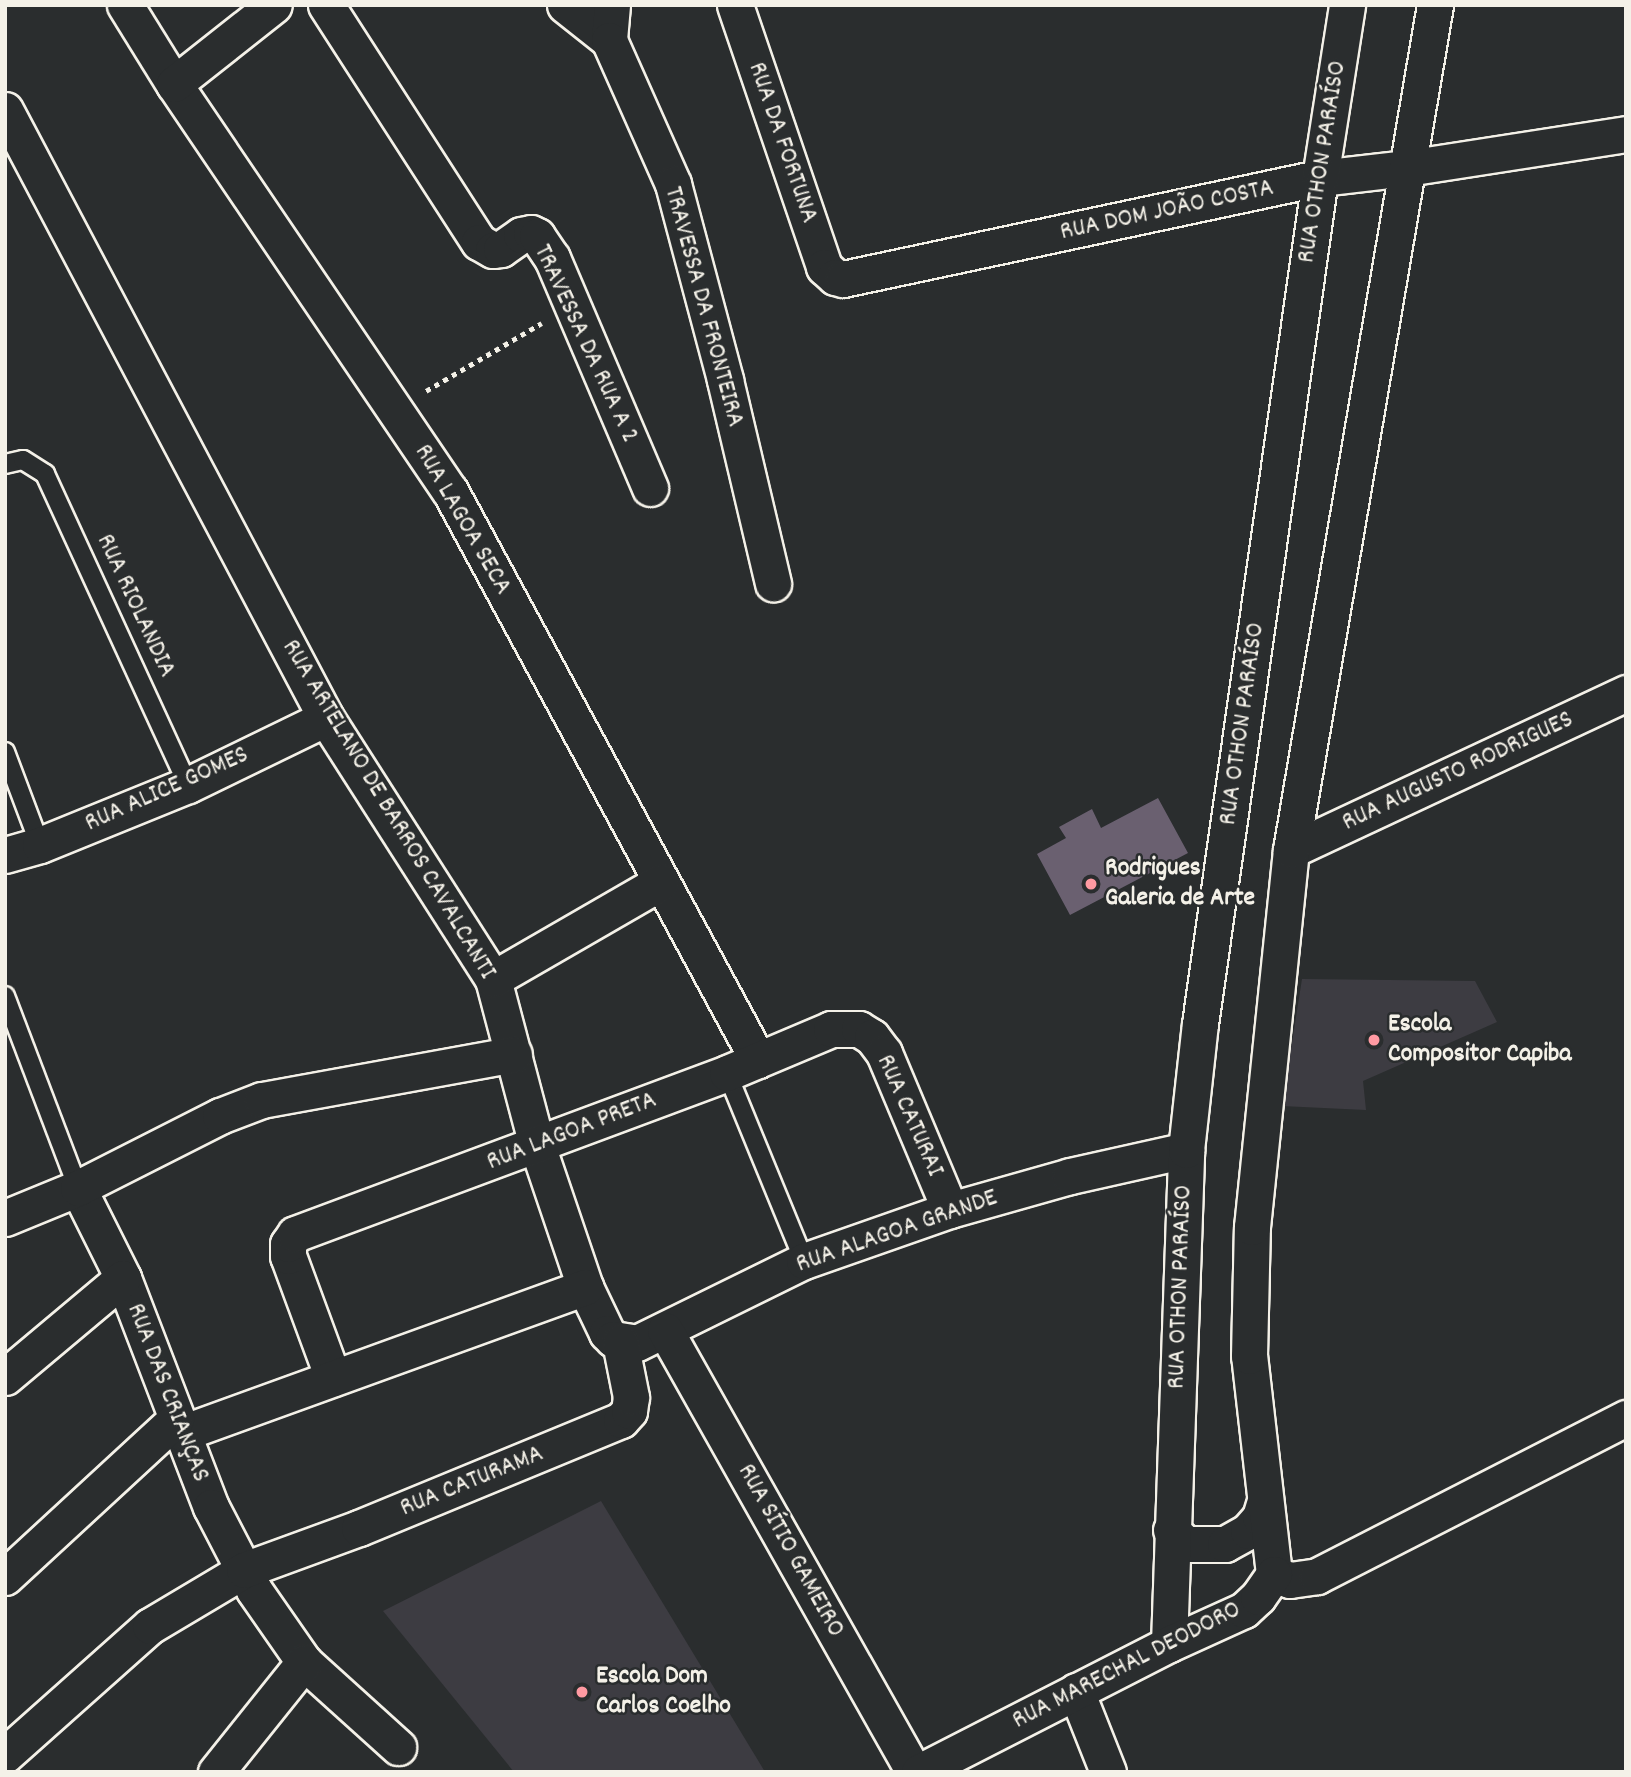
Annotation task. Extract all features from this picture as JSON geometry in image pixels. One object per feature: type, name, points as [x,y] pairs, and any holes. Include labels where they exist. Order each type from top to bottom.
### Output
[{"type":"street","name":"RUA LAGOA SECA","points":[[125,5],[174,84],[450,491],[661,882],[743,1066]]},
{"type":"street","points":[[174,84],[274,5]]},
{"type":"street","name":"TRAVESSA DA RUA A 2","points":[[326,5],[479,242],[493,250],[502,249],[526,233],[537,236],[552,258],[650,488]]},
{"type":"street","name":"TRAVESSA DA FRONTEIRA","points":[[565,5],[609,40],[673,184],[725,380],[773,583]]},
{"type":"street","name":"TRAVESSA DA FRONTEIRA","points":[[609,40],[612,5]]},
{"type":"street","name":"RUA DA FORTUNA","points":[[734,5],[824,267],[835,277]]},
{"type":"street","name":"RUA OTHON PARAÍSO","points":[[1169,1644],[1186,1150],[1200,1024],[1320,178],[1348,5]]},
{"type":"street","points":[[1435,5],[1291,850],[1252,1227],[1249,1356],[1274,1574],[1290,1580],[1317,1576],[1626,1418]]},
{"type":"street","name":"RUA ARTELANO DE BARROS CAVALCANTI","points":[[9,129],[326,718],[493,979],[537,1145],[585,1287],[607,1333],[620,1342]]},
{"type":"street","name":"RUA DOM JOÃO COSTA","points":[[835,277],[856,279],[1320,178],[1407,168],[1626,134]]},
{"type":"street","name":"RUA AUGUSTO RODRIGUES","points":[[1291,850],[1626,693]]},
{"type":"street","name":"RUA ALICE GOMES","points":[[5,855],[40,845],[188,785],[326,718]]},
{"type":"street","points":[[493,979],[661,882]]},
{"type":"street","name":"RUA LAGOA PRETA","points":[[333,1378],[288,1256],[288,1244],[295,1234],[537,1145],[743,1066],[831,1029],[859,1029]]},
{"type":"street","name":"RUA CATURAI","points":[[859,1029],[872,1037],[884,1053],[950,1210]]},
{"type":"street","points":[[5,1218],[78,1188],[220,1116],[262,1100],[514,1054]]},
{"type":"street","name":"RUA ALAGOA GRANDE","points":[[620,1342],[637,1343],[804,1261],[950,1210],[1070,1176],[1186,1150]]},
{"type":"street","name":"RUA DAS CRIANÇAS","points":[[78,1188],[123,1278],[211,1507],[244,1570],[304,1662],[398,1747]]},
{"type":"street","points":[[5,1377],[123,1278]]},
{"type":"street","points":[[5,1577],[179,1426],[333,1378],[585,1287]]},
{"type":"street","name":"RUA SÍTIO GAMEIRO","points":[[665,1330],[917,1772]]},
{"type":"street","name":"RUA CATURAMA","points":[[5,1755],[150,1626],[244,1570],[359,1528],[621,1420],[629,1411],[631,1397],[620,1342]]},
{"type":"street","points":[[1171,1530],[1186,1544],[1225,1545],[1248,1531],[1260,1517],[1265,1501]]},
{"type":"street","name":"RUA MARECHAL DEODORO","points":[[917,1772],[1169,1644],[1244,1610],[1274,1574]]},
{"type":"street","points":[[216,1772],[304,1662]]},
{"type":"street","points":[[1076,1691],[1108,1772]]},
{"type":"lane","name":"RUA RIOLANDIA","points":[[5,464],[23,460],[45,474],[188,785]]},
{"type":"lane","points":[[5,752],[40,845]]},
{"type":"lane","name":"RUA DAS CRIANÇAS","points":[[5,996],[78,1188]]},
{"type":"lane","name":"RUA LAGOA SECA","points":[[743,1066],[804,1261]]},
{"type":"path","points":[[395,410],[572,306]]},
{"type":"shaded area","name":"Escola Compositor Capiba","points":[[1302,979],[1475,981],[1497,1022],[1363,1081],[1366,1110],[1282,1106]]},
{"type":"shaded area","name":"Escola Dom Carlos Coelho","points":[[601,1501],[765,1772],[514,1772],[383,1611]]},
{"type":"building","name":"Rodrigues Galeria de Arte","points":[[1158,798],[1188,853],[1070,915],[1037,854],[1066,838],[1059,827],[1092,809],[1101,828]]},
{"type":"place","name":"Rodrigues Galeria de Arte","points":[[1091,884]]},
{"type":"place","name":"Escola Compositor Capiba","points":[[1374,1040]]},
{"type":"place","name":"Escola Dom Carlos Coelho","points":[[582,1692]]}]
